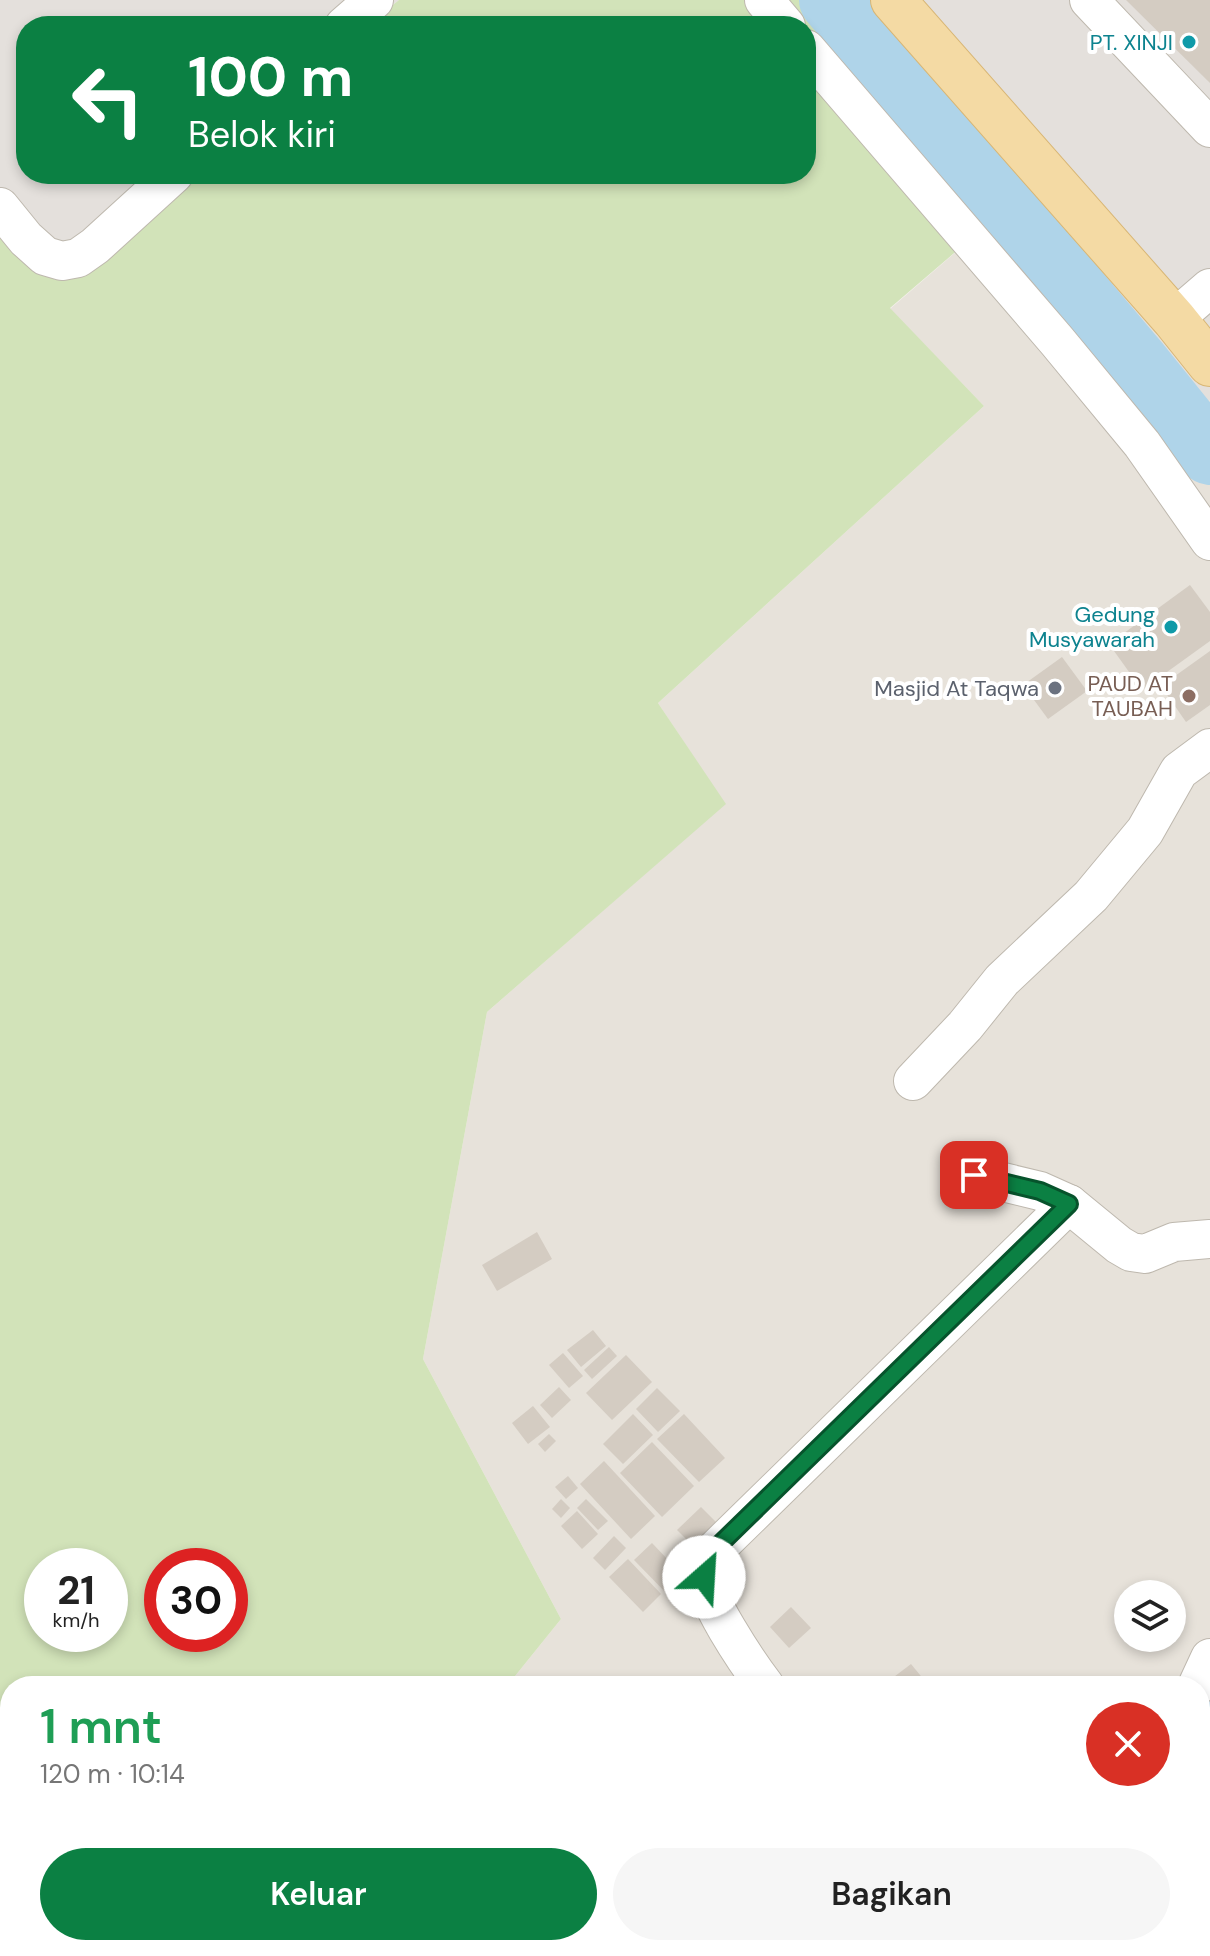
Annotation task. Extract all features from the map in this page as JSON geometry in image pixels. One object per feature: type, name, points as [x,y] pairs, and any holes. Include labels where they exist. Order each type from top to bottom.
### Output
[{"type":"main road","points":[[893,0],[1174,319],[1210,364]]},
{"type":"street","points":[[356,16],[374,0]]},
{"type":"street","points":[[764,0],[778,16]]},
{"type":"street","points":[[1089,0],[1210,128]]},
{"type":"street","points":[[816,61],[1142,444],[1210,541]]},
{"type":"street","points":[[0,207],[26,239],[45,256],[62,261],[78,258],[95,246],[163,184]]},
{"type":"street","points":[[1174,319],[1210,288]]},
{"type":"street","points":[[913,1081],[965,1026],[1002,980],[1091,896],[1145,831],[1179,771],[1210,748]]},
{"type":"street","points":[[974,1175],[1040,1191],[1069,1204],[1131,1252],[1145,1254],[1174,1242],[1210,1239]]},
{"type":"street","points":[[758,1676],[709,1595],[704,1568],[713,1552],[1069,1204]]},
{"type":"shaded area","points":[[0,0],[399,0],[379,16],[16,16],[16,184],[173,184],[54,280],[0,217]]},
{"type":"shaded area","points":[[846,0],[1210,0],[1210,400],[1177,416],[1016,200]]},
{"type":"shaded area","points":[[1016,200],[1176,416],[1210,400],[1210,1676],[515,1676],[561,1619],[423,1359],[487,1012],[725,804],[658,703],[984,406],[890,309]]},
{"type":"green space","points":[[399,0],[846,0],[1016,200],[890,308],[984,406],[658,703],[726,804],[487,1012],[423,1359],[561,1619],[515,1676],[0,1676],[0,217],[55,280],[173,184],[816,184],[816,16],[379,16]]},
{"type":"building","name":"PT. XINJI","points":[[1126,0],[1210,0],[1210,83]]},
{"type":"building","name":"Gedung Musyawarah","points":[[1190,585],[1210,612],[1210,641],[1142,690],[1109,644]]},
{"type":"building","name":"PAUD AT TAUBAH","points":[[1210,651],[1210,705],[1186,722],[1161,686]]},
{"type":"building","name":"Masjid At Taqwa","points":[[1062,657],[1087,691],[1048,719],[1023,685]]},
{"type":"building","points":[[537,1232],[552,1259],[497,1291],[482,1265]]},
{"type":"building","points":[[593,1330],[606,1346],[581,1367],[567,1350]]},
{"type":"building","points":[[609,1347],[617,1356],[592,1379],[584,1370]]},
{"type":"building","points":[[563,1353],[583,1376],[569,1388],[549,1365]]},
{"type":"building","points":[[626,1355],[652,1382],[612,1420],[586,1393]]},
{"type":"building","points":[[559,1387],[571,1400],[552,1418],[540,1405]]},
{"type":"building","points":[[657,1388],[680,1411],[658,1432],[636,1409]]},
{"type":"building","points":[[533,1406],[550,1427],[528,1444],[512,1423]]},
{"type":"building","points":[[633,1414],[653,1435],[623,1464],[603,1444]]},
{"type":"building","points":[[684,1414],[725,1458],[699,1482],[657,1439]]},
{"type":"building","points":[[549,1434],[556,1441],[545,1452],[538,1444]]},
{"type":"building","points":[[652,1442],[694,1486],[662,1517],[620,1473]]},
{"type":"building","points":[[604,1461],[655,1516],[631,1539],[580,1484]]},
{"type":"building","points":[[568,1476],[578,1488],[566,1499],[555,1487]]},
{"type":"building","points":[[561,1499],[570,1508],[561,1518],[552,1509]]},
{"type":"building","points":[[586,1499],[608,1521],[598,1530],[577,1508]]},
{"type":"building","points":[[701,1507],[723,1529],[699,1552],[677,1530]]},
{"type":"building","points":[[577,1511],[598,1534],[582,1549],[561,1526]]},
{"type":"building","points":[[614,1536],[626,1548],[605,1570],[593,1558]]},
{"type":"building","points":[[652,1543],[689,1582],[671,1598],[634,1560]]},
{"type":"building","points":[[628,1559],[661,1594],[643,1612],[609,1577]]},
{"type":"building","points":[[791,1607],[811,1628],[789,1648],[770,1627]]},
{"type":"building","points":[[911,1664],[921,1676],[895,1676]]},
{"type":"waterway","points":[[831,0],[1210,453]]},
{"type":"place","name":"PT. XINJI","points":[[1189,42]]},
{"type":"place","name":"Gedung Musyawarah","points":[[1171,627]]},
{"type":"place","name":"Masjid At Taqwa","points":[[1055,688]]},
{"type":"place","name":"PAUD AT TAUBAH","points":[[1189,696]]},
{"type":"route","points":[[704,1577],[704,1568],[718,1546],[1069,1204],[1040,1191],[974,1175]]}]
